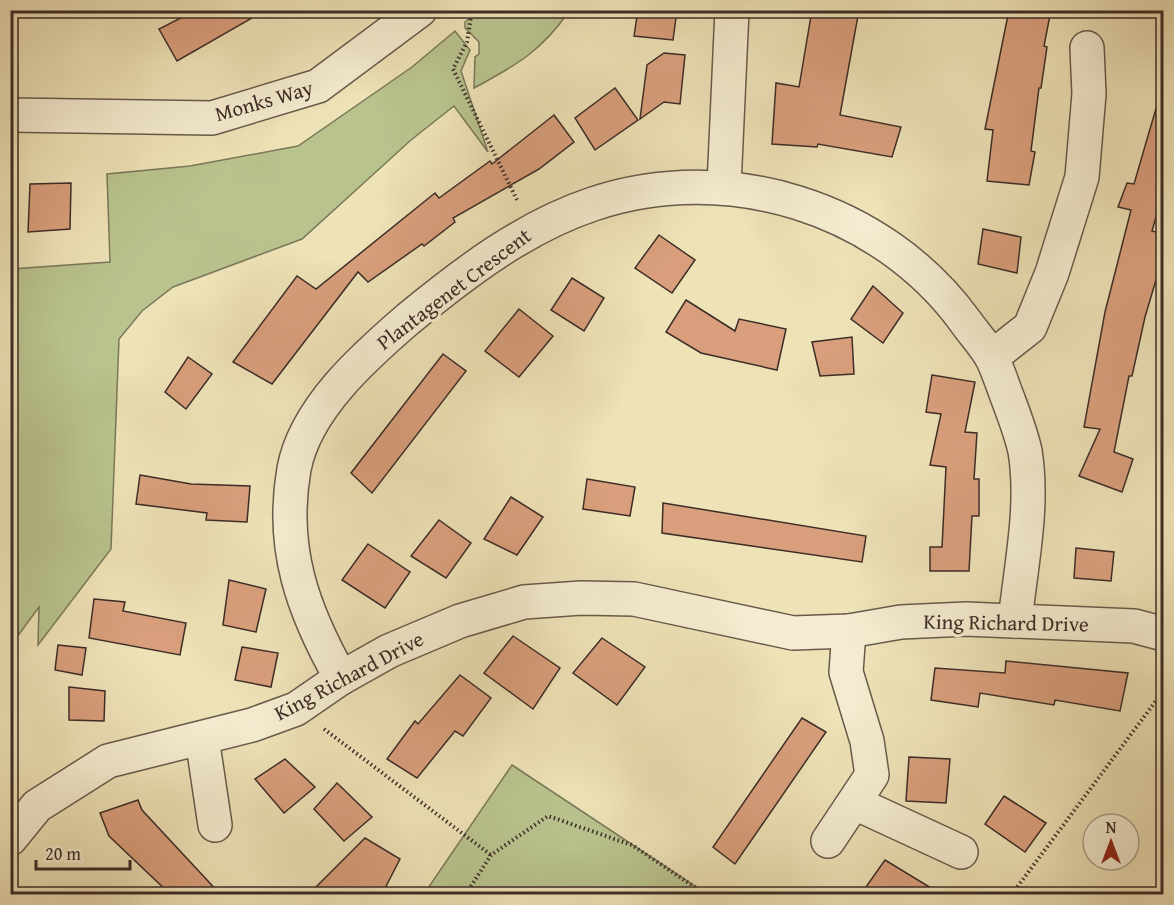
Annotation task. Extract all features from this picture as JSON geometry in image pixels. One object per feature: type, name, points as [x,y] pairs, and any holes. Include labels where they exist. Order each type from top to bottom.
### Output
[{"type":"street","name":"Monks Way","points":[[10,115],[212,118],[318,86],[420,10]]},
{"type":"street","points":[[724,186],[732,10]]},
{"type":"street","points":[[992,357],[1030,327],[1052,273],[1082,177],[1089,94],[1087,48]]},
{"type":"street","name":"Plantagenet Crescent","points":[[341,678],[316,633],[296,576],[291,500],[295,466],[307,434],[328,401],[364,356],[426,304],[531,230],[594,204],[672,188],[724,186],[804,205],[848,222],[891,246],[922,272],[950,301],[992,357],[1010,405],[1025,459],[1028,498],[1015,621]]},
{"type":"street","name":"King Richard Drive","points":[[10,839],[38,806],[108,761],[252,725],[296,709],[341,678],[409,642],[460,621],[524,602],[581,598],[634,599],[793,633],[849,631],[901,622],[966,619],[1134,626],[1164,634]]},
{"type":"street","points":[[828,841],[872,775],[867,741],[846,672],[849,631]]},
{"type":"street","points":[[202,738],[215,825]]},
{"type":"street","points":[[855,803],[961,852]]},
{"type":"path","points":[[472,10],[467,42],[453,69],[531,230]]},
{"type":"path","points":[[1012,894],[1164,690]]},
{"type":"path","points":[[296,709],[491,855]]},
{"type":"path","points":[[466,894],[491,855],[548,816],[632,845],[705,894]]},
{"type":"green space","points":[[479,11],[569,11],[549,37],[527,56],[474,88],[475,57],[479,54],[479,42],[465,28],[465,22]]},
{"type":"green space","points":[[455,31],[470,50],[461,71],[488,152],[454,106],[411,140],[302,239],[173,287],[142,311],[119,339],[111,549],[38,645],[39,607],[11,645],[11,269],[110,262],[107,174],[190,166],[298,146],[412,67]]},
{"type":"green space","points":[[512,765],[707,894],[424,894]]},
{"type":"building","points":[[196,10],[266,10],[177,61],[159,29]]},
{"type":"building","points":[[638,10],[677,10],[673,40],[634,36]]},
{"type":"building","points":[[812,10],[859,10],[840,115],[901,127],[892,157],[818,144],[817,147],[772,144],[776,83],[799,87]]},
{"type":"building","points":[[1009,10],[1051,10],[1044,46],[1047,47],[1041,88],[1039,88],[1031,151],[1035,152],[1029,185],[987,181],[993,130],[985,129]]},
{"type":"building","points":[[664,53],[685,55],[680,104],[664,102],[640,119],[647,65]]},
{"type":"building","points":[[615,88],[638,120],[595,150],[575,118]]},
{"type":"building","points":[[1157,105],[1164,106],[1164,189],[1152,231],[1164,234],[1164,253],[1145,317],[1132,376],[1129,376],[1114,452],[1133,459],[1122,492],[1079,476],[1100,429],[1084,427],[1105,312],[1131,210],[1118,207],[1127,183],[1134,184]]},
{"type":"building","points":[[554,115],[574,142],[539,169],[453,218],[455,222],[424,246],[422,244],[368,282],[358,272],[272,384],[233,362],[297,276],[316,289],[435,193],[439,198],[490,161],[492,164]]},
{"type":"building","points":[[71,183],[70,229],[28,232],[30,184]]},
{"type":"building","points":[[983,229],[1021,237],[1017,273],[978,264]]},
{"type":"building","points":[[659,235],[695,260],[672,293],[635,268]]},
{"type":"building","points":[[572,278],[604,298],[584,331],[551,310]]},
{"type":"building","points":[[873,286],[903,313],[883,343],[851,319]]},
{"type":"building","points":[[686,300],[735,331],[739,319],[786,329],[777,370],[701,353],[666,332]]},
{"type":"building","points":[[519,309],[553,336],[519,377],[485,351]]},
{"type":"building","points":[[852,337],[854,374],[820,376],[812,342]]},
{"type":"building","points":[[443,354],[466,371],[372,493],[351,473]]},
{"type":"building","points":[[188,357],[212,374],[186,409],[165,392]]},
{"type":"building","points":[[932,375],[975,382],[965,432],[977,433],[974,479],[979,479],[979,516],[972,516],[969,571],[930,571],[930,547],[942,547],[946,467],[930,465],[941,414],[926,412]]},
{"type":"building","points":[[140,475],[191,484],[250,486],[247,522],[206,520],[207,513],[136,504]]},
{"type":"building","points":[[587,479],[635,487],[630,516],[583,509]]},
{"type":"building","points":[[511,497],[543,517],[517,555],[484,539]]},
{"type":"building","points":[[663,503],[866,536],[862,562],[662,533]]},
{"type":"building","points":[[439,520],[471,543],[446,578],[411,556]]},
{"type":"building","points":[[368,544],[410,572],[385,608],[342,580]]},
{"type":"building","points":[[1076,548],[1114,552],[1111,581],[1074,578]]},
{"type":"building","points":[[229,580],[266,589],[256,632],[223,625]]},
{"type":"building","points":[[94,599],[125,602],[123,611],[186,623],[180,655],[89,638]]},
{"type":"building","points":[[513,636],[560,668],[533,709],[484,673]]},
{"type":"building","points":[[602,638],[645,667],[617,705],[573,673]]},
{"type":"building","points":[[58,645],[86,648],[82,675],[55,670]]},
{"type":"building","points":[[242,647],[278,653],[271,687],[235,680]]},
{"type":"building","points":[[1006,661],[1128,673],[1120,711],[1055,700],[1054,705],[980,693],[978,707],[931,700],[935,668],[1005,673]]},
{"type":"building","points":[[460,675],[491,698],[463,736],[455,731],[417,778],[387,759],[415,721],[418,724]]},
{"type":"building","points":[[69,687],[105,691],[104,721],[69,720]]},
{"type":"building","points":[[802,718],[826,732],[735,864],[713,847]]},
{"type":"building","points":[[909,757],[950,759],[946,803],[906,801]]},
{"type":"building","points":[[285,759],[315,787],[284,813],[255,779]]},
{"type":"building","points":[[337,783],[372,817],[344,841],[314,809]]},
{"type":"building","points":[[1004,796],[1046,823],[1025,852],[985,824]]},
{"type":"building","points":[[138,800],[142,810],[220,894],[170,894],[109,836],[100,813]]},
{"type":"building","points":[[365,838],[400,859],[382,894],[309,894]]},
{"type":"building","points":[[885,860],[941,894],[861,894]]}]
